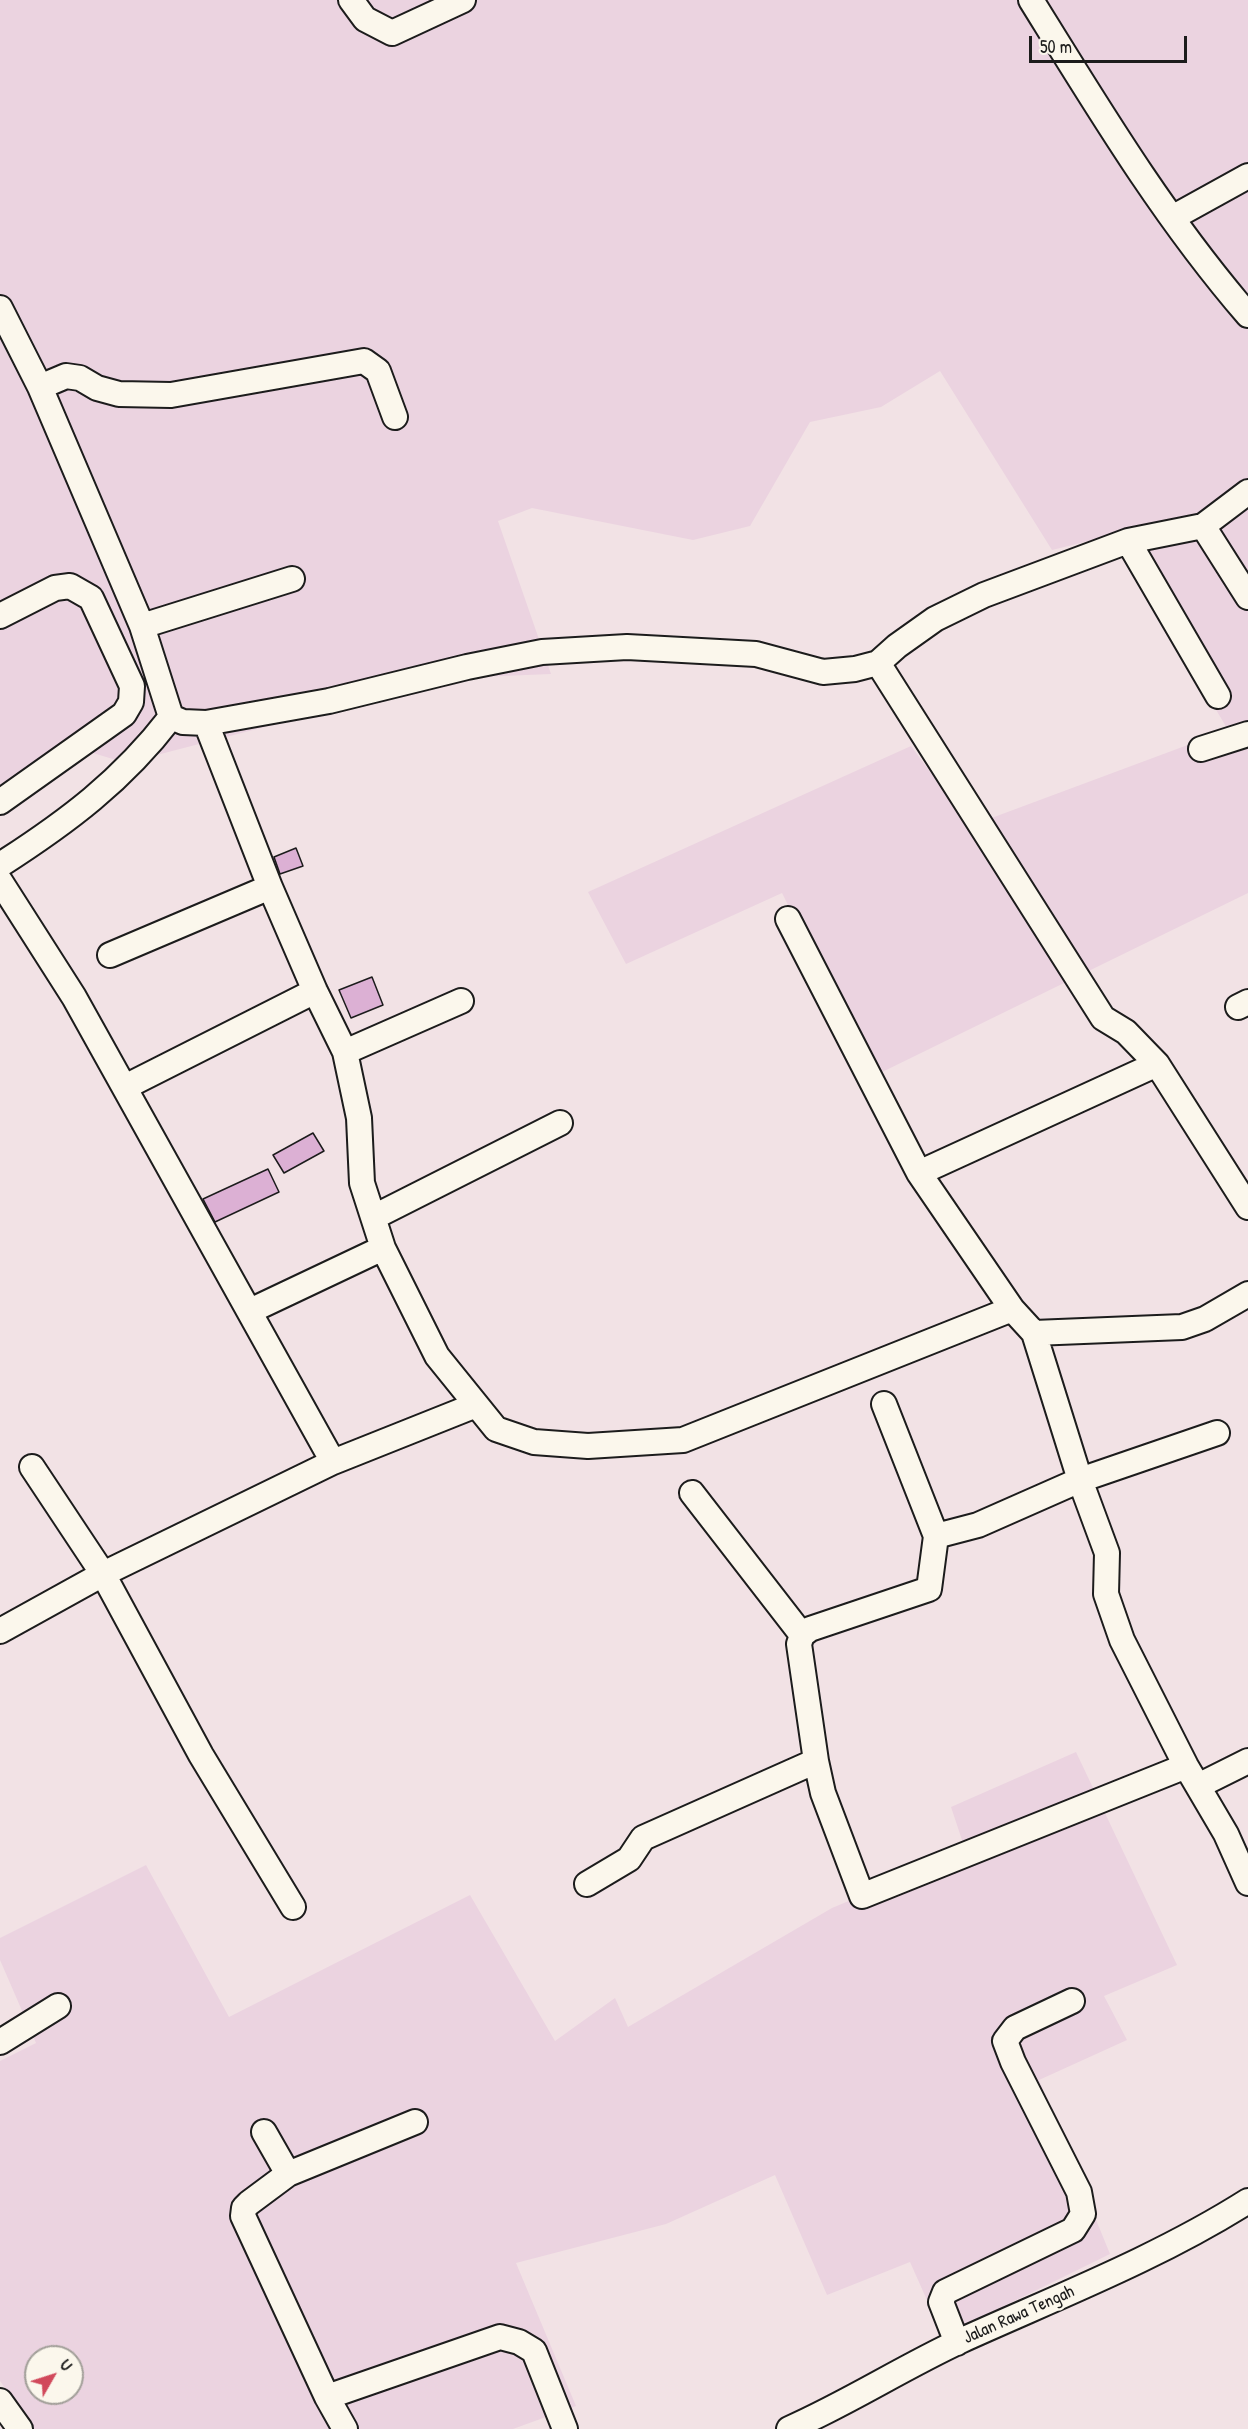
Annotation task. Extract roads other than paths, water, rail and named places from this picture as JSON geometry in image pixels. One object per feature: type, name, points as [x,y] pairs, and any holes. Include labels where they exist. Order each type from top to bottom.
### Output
[{"type":"street","points":[[351,0],[365,19],[392,33],[463,0]]},
{"type":"street","points":[[1031,0],[1115,134],[1172,218],[1248,315]]},
{"type":"street","points":[[1172,218],[1248,176]]},
{"type":"street","points":[[0,308],[40,387],[142,626],[171,717],[183,722],[206,723],[329,700],[467,667],[542,652],[627,647],[756,654],[823,672],[855,669],[878,663],[897,646],[935,619],[974,600],[1128,542],[1203,526],[1248,492]]},
{"type":"street","points":[[40,387],[66,376],[80,378],[97,388],[118,394],[171,395],[364,361],[378,371],[395,417]]},
{"type":"street","points":[[1203,526],[1248,597]]},
{"type":"street","points":[[1128,542],[1218,696]]},
{"type":"street","points":[[142,626],[292,579]]},
{"type":"street","points":[[0,616],[55,588],[70,586],[91,598],[132,686],[131,702],[124,714],[0,802]]},
{"type":"street","points":[[878,663],[1103,1018],[1126,1032],[1157,1064],[1248,1207]]},
{"type":"street","points":[[0,865],[86,806],[150,744],[171,717]]},
{"type":"street","points":[[206,723],[270,886],[315,991],[345,1052],[359,1118],[362,1183],[383,1248],[437,1356],[496,1429],[534,1442],[588,1446],[683,1440],[1012,1309]]},
{"type":"street","points":[[1201,749],[1248,734]]},
{"type":"street","points":[[0,881],[74,997],[333,1462]]},
{"type":"street","points":[[110,956],[270,886]]},
{"type":"street","points":[[788,919],[919,1173],[1012,1309],[1034,1333],[1080,1480],[1107,1553],[1106,1593],[1122,1640],[1186,1766],[1226,1834],[1248,1883]]},
{"type":"street","points":[[125,1087],[315,991]]},
{"type":"street","points":[[345,1052],[461,1001]]},
{"type":"street","points":[[919,1173],[1157,1064]]},
{"type":"street","points":[[374,1217],[560,1123]]},
{"type":"street","points":[[250,1311],[383,1248]]},
{"type":"street","points":[[1034,1333],[1182,1327],[1205,1318],[1248,1294]]},
{"type":"street","points":[[884,1404],[936,1536],[929,1589],[810,1629],[802,1635],[799,1644],[816,1761],[823,1793],[862,1896],[1186,1766]]},
{"type":"street","points":[[0,1631],[103,1574],[333,1462],[476,1405]]},
{"type":"street","points":[[936,1536],[978,1525],[1080,1480],[1217,1433]]},
{"type":"street","points":[[32,1467],[103,1574],[201,1755],[293,1907]]},
{"type":"street","points":[[692,1492],[802,1635]]},
{"type":"street","points":[[587,1884],[629,1859],[643,1838],[816,1761]]},
{"type":"street","points":[[1198,1786],[1248,1761]]},
{"type":"street","points":[[957,2343],[941,2302],[945,2292],[1073,2230],[1083,2214],[1079,2192],[1013,2062],[1005,2041],[1015,2028],[1072,2001]]},
{"type":"street","points":[[0,2042],[58,2006]]},
{"type":"street","points":[[345,2429],[327,2397],[243,2216],[244,2208],[288,2174],[414,2122]]},
{"type":"street","points":[[264,2132],[288,2174]]},
{"type":"street","name":"Jalan Rawa Tengah","points":[[789,2429],[957,2343],[1151,2255],[1216,2221],[1248,2201]]},
{"type":"street","points":[[327,2397],[500,2337],[519,2342],[534,2351],[566,2429]]}]
